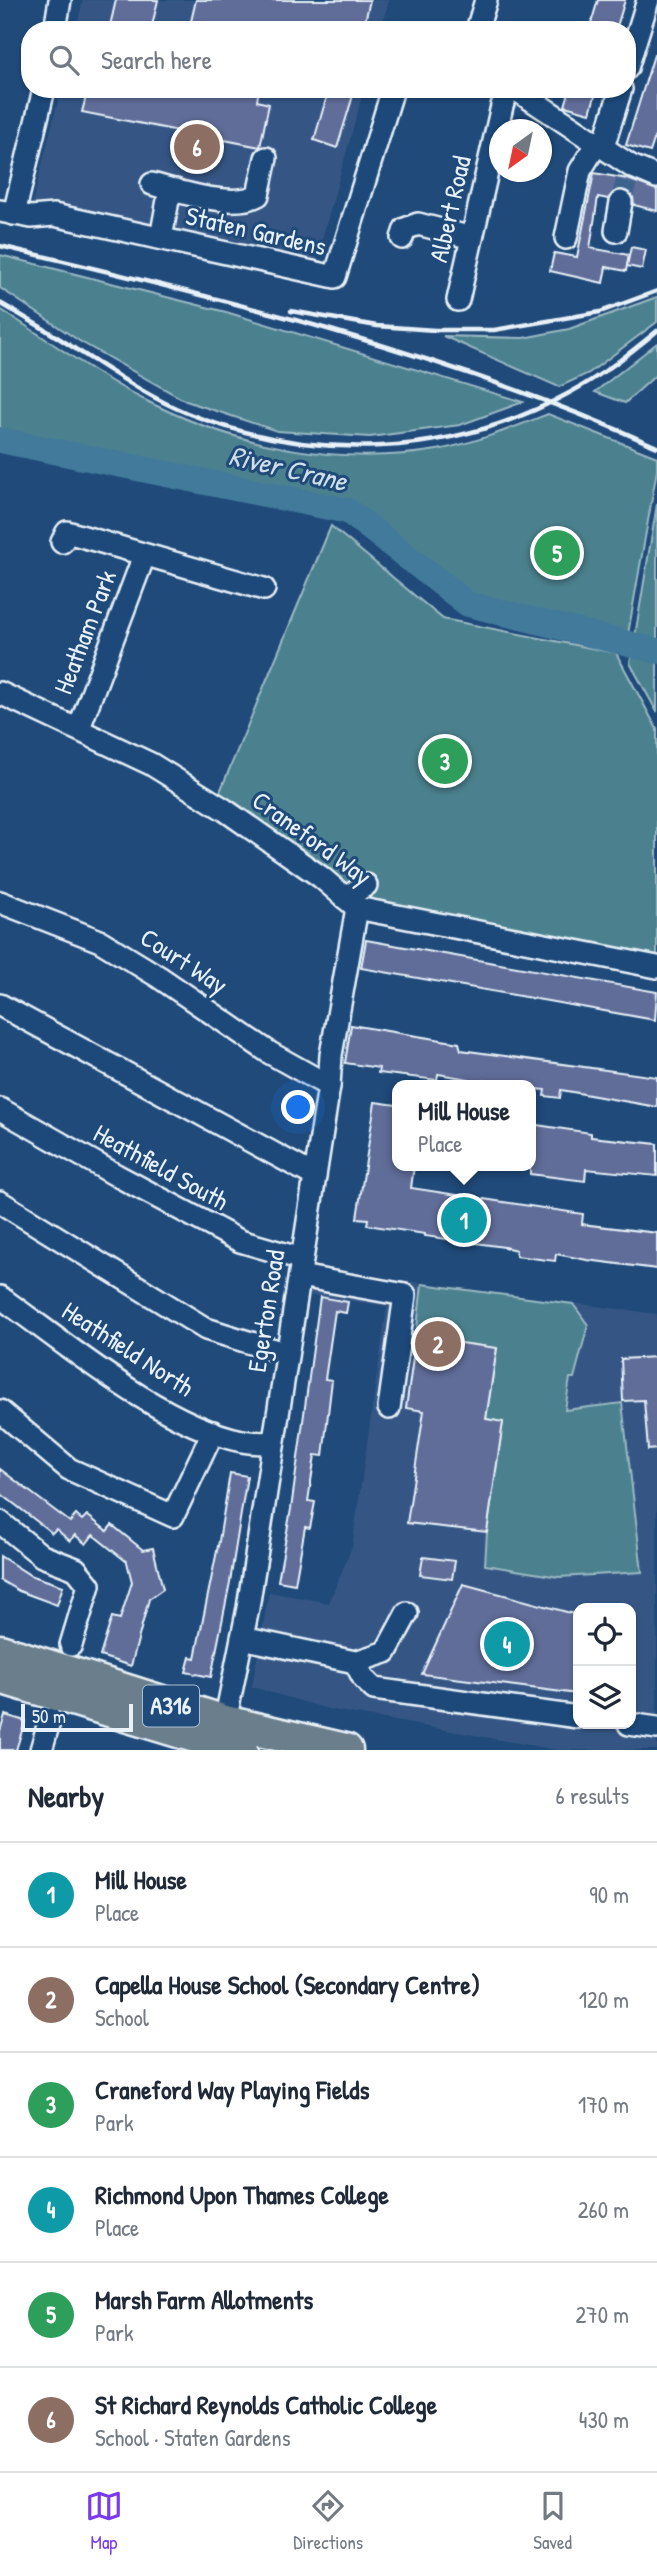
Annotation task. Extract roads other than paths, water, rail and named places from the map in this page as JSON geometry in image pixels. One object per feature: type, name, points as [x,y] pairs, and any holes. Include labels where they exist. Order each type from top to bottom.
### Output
[{"type":"highway","name":"A316","points":[[0,1651],[225,1722],[346,1750]]},
{"type":"highway","name":"A316","points":[[0,1677],[241,1750]]},
{"type":"street","points":[[56,21],[60,0]]},
{"type":"street","points":[[480,21],[486,0]]},
{"type":"street","points":[[636,39],[648,0]]},
{"type":"street","points":[[7,213],[41,98]]},
{"type":"street","name":"Staten Gardens","points":[[7,213],[31,217],[54,215],[335,277],[390,98]]},
{"type":"street","name":"Albert Road","points":[[458,300],[505,98]]},
{"type":"street","points":[[529,98],[600,145],[629,172],[657,177]]},
{"type":"street","points":[[566,238],[580,170],[600,145],[618,98]]},
{"type":"street","points":[[152,184],[232,201],[255,197],[266,158]]},
{"type":"street","points":[[161,238],[168,200],[176,190]]},
{"type":"street","points":[[616,231],[621,202]]},
{"type":"street","points":[[402,238],[405,229],[418,224],[472,238]]},
{"type":"street","name":"Heatham Park","points":[[62,542],[67,532],[264,589]]},
{"type":"street","name":"Heatham Park","points":[[79,729],[144,556]]},
{"type":"street","name":"Craneford Way","points":[[0,693],[151,764],[225,810],[321,877],[351,903],[657,967]]},
{"type":"street","points":[[351,903],[366,885]]},
{"type":"street","name":"Court Way","points":[[0,902],[100,941],[169,983],[270,1053],[329,1086]]},
{"type":"street","name":"Egerton Road","points":[[225,1722],[244,1629],[288,1354],[329,1086],[351,903]]},
{"type":"street","points":[[0,1005],[315,1176]]},
{"type":"street","name":"Heathfield South","points":[[0,1109],[240,1241],[301,1267],[405,1295],[408,1333],[389,1408]]},
{"type":"street","points":[[0,1202],[206,1329],[288,1354]]},
{"type":"street","name":"Heathfield North","points":[[0,1297],[152,1404],[213,1432],[242,1441],[274,1443]]},
{"type":"street","points":[[0,1411],[69,1469],[173,1516],[213,1432]]},
{"type":"street","points":[[0,1522],[42,1556],[76,1569],[89,1585],[71,1645]]},
{"type":"street","points":[[244,1629],[355,1662],[386,1652],[407,1613]]},
{"type":"street","points":[[355,1662],[364,1679],[374,1689],[573,1716]]},
{"type":"street","points":[[41,1750],[50,1719]]},
{"type":"street","points":[[636,1725],[657,1728]]},
{"type":"waterway","name":"River Crane","points":[[0,440],[348,511],[468,604],[657,651]]},
{"type":"tunnel","points":[[621,202],[627,179]]},
{"type":"railway","points":[[0,246],[167,286],[416,356],[497,383],[657,447]]},
{"type":"railway","points":[[291,311],[377,326],[494,330],[600,312],[657,291]]},
{"type":"railway","points":[[0,303],[130,384],[187,413],[235,429],[283,440],[332,446],[381,446],[430,441],[478,430],[525,414],[593,379],[657,331]]},
{"type":"place","name":"St Richard Reynolds Catholic College","points":[[197,147]]},
{"type":"place","name":"Marsh Farm Allotments","points":[[557,553]]},
{"type":"place","name":"Craneford Way Playing Fields","points":[[445,761]]},
{"type":"place","name":"Mill House","points":[[464,1220]]},
{"type":"place","name":"Capella House School (Secondary Centre)","points":[[438,1344]]},
{"type":"place","name":"Richmond Upon Thames College","points":[[507,1644]]}]
